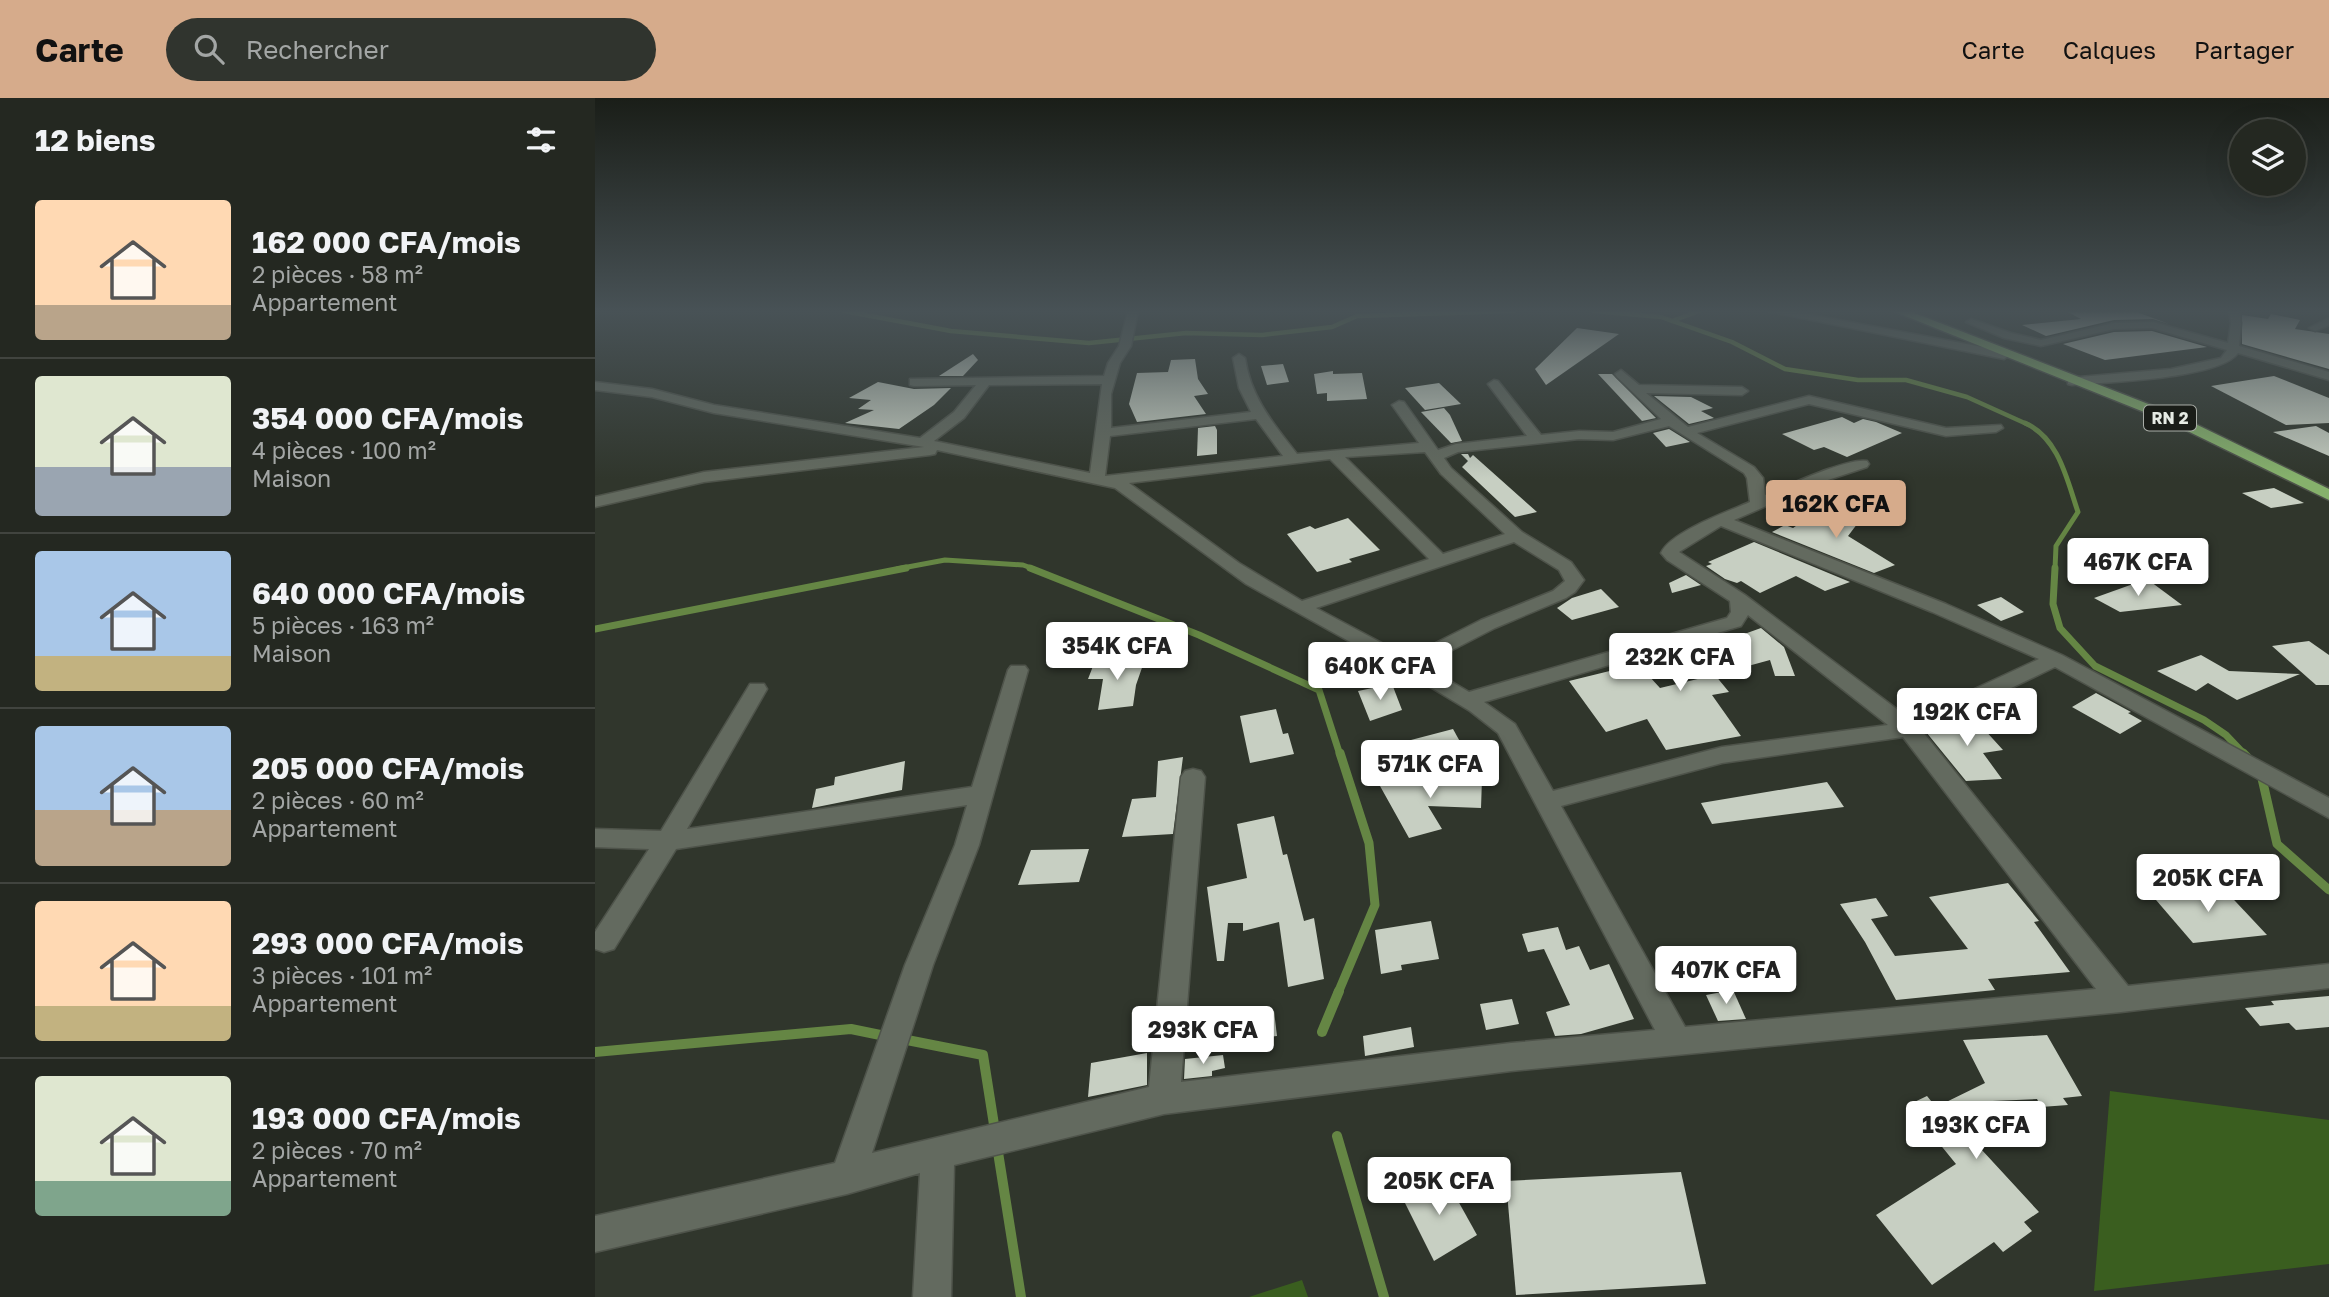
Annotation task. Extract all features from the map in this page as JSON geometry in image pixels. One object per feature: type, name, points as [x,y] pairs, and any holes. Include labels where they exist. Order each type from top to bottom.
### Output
[{"type":"highway","name":"RN 2","points":[[2035,367],[2173,419],[2329,495]]},
{"type":"street","points":[[1104,479],[1105,394],[1115,367]]},
{"type":"street","points":[[1240,367],[1243,386],[1258,415],[1293,459]]},
{"type":"street","points":[[2072,381],[2171,373],[2198,367]]},
{"type":"street","points":[[2298,367],[2329,376]]},
{"type":"street","points":[[1622,374],[1685,432],[1749,470],[1755,478],[1758,502]]},
{"type":"street","points":[[914,382],[1108,380]]},
{"type":"street","points":[[923,443],[959,415],[985,382]]},
{"type":"street","points":[[1495,384],[1538,440]]},
{"type":"street","points":[[595,386],[641,391],[714,409],[923,443],[1104,479],[1147,501],[1244,573],[1408,665],[1507,729],[1677,1041]]},
{"type":"street","points":[[1637,389],[1742,391]]},
{"type":"street","points":[[1685,432],[1796,401],[1809,400],[1933,430],[1996,428]]},
{"type":"street","points":[[1399,405],[1447,471],[1516,536],[1565,565],[1573,575],[1573,584],[1553,597],[1467,632],[1408,665]]},
{"type":"street","points":[[1104,433],[1258,415]]},
{"type":"street","points":[[1104,479],[1333,454],[1432,452],[1579,435],[1613,436],[1671,421]]},
{"type":"street","points":[[595,502],[704,477],[949,448]]},
{"type":"street","points":[[1333,454],[1440,561]]},
{"type":"street","points":[[1862,464],[1758,502],[1720,520],[1672,548],[1670,553],[1739,599],[1908,729],[2121,999]]},
{"type":"street","points":[[1720,520],[1940,608],[2055,659],[2329,809]]},
{"type":"street","points":[[1302,607],[1516,536]]},
{"type":"street","points":[[1466,700],[1734,622],[1740,612],[1739,599]]},
{"type":"street","points":[[1545,802],[1722,755],[1908,729],[2055,659]]},
{"type":"street","points":[[847,1177],[919,965],[967,845],[1018,670]]},
{"type":"street","points":[[604,940],[668,841],[757,689]]},
{"type":"street","points":[[1164,1099],[1193,777]]},
{"type":"street","points":[[595,838],[668,841],[984,794]]},
{"type":"street","points":[[595,1234],[847,1177],[939,1152],[1164,1099],[1351,1075],[2329,976]]},
{"type":"street","points":[[932,1297],[939,1152]]},
{"type":"green space","points":[[2110,1091],[2329,1120],[2329,1264],[2094,1291]]},
{"type":"green space","points":[[1302,1280],[1308,1297],[1249,1297]]},
{"type":"building","points":[[953,367],[971,367],[963,376],[939,376]]},
{"type":"building","points":[[1169,367],[1196,367],[1198,379],[1208,394],[1194,396],[1206,414],[1137,422],[1129,404],[1137,373],[1168,372]]},
{"type":"building","points":[[1261,367],[1284,367],[1289,382],[1267,385]]},
{"type":"building","points":[[1537,367],[1572,367],[1546,385],[1535,369]]},
{"type":"building","points":[[1333,371],[1333,374],[1362,373],[1367,399],[1327,401],[1327,393],[1317,394],[1314,374]]},
{"type":"building","points":[[1598,374],[1612,374],[1656,418],[1642,421]]},
{"type":"building","points":[[2274,376],[2329,398],[2329,423],[2286,425],[2211,386]]},
{"type":"building","points":[[878,382],[914,389],[951,388],[934,405],[899,429],[845,423],[874,410],[858,409],[871,400],[849,398]]},
{"type":"building","points":[[1439,383],[1461,404],[1425,410],[1405,388]]},
{"type":"building","points":[[1654,396],[1691,397],[1713,408],[1701,411],[1714,418],[1689,424]]},
{"type":"building","points":[[1444,408],[1462,441],[1451,443],[1421,412]]},
{"type":"building","points":[[1842,417],[1854,423],[1863,419],[1876,422],[1902,433],[1847,457],[1824,447],[1814,450],[1782,434]]},
{"type":"building","points":[[1215,426],[1217,454],[1197,456],[1198,428]]},
{"type":"building","points":[[2316,426],[2329,433],[2329,456],[2273,432]]},
{"type":"building","points":[[1669,429],[1690,442],[1666,447],[1653,433]]},
{"type":"building","points":[[1461,454],[1468,454],[1470,458],[1473,455],[1537,512],[1515,517],[1462,467],[1468,461]]},
{"type":"building","points":[[2274,488],[2304,503],[2271,508],[2242,493]]},
{"type":"building","points":[[1843,509],[1864,515],[1848,536],[1895,565],[1874,573],[1772,532],[1785,525],[1793,528],[1812,515],[1832,523]]},
{"type":"building","points":[[1348,518],[1380,550],[1317,572],[1287,534],[1310,526],[1315,529]]},
{"type":"building","points":[[1754,542],[1850,582],[1825,591],[1796,576],[1760,593],[1741,581],[1737,583],[1725,579],[1706,566],[1712,564],[1708,562]]},
{"type":"building","points":[[1686,575],[1701,585],[1672,593],[1669,583]]},
{"type":"building","points":[[2147,579],[2182,605],[2120,612],[2094,598]]},
{"type":"building","points":[[1601,589],[1619,607],[1572,620],[1557,608],[1572,598]]},
{"type":"building","points":[[2001,597],[2024,612],[2001,621],[1977,605]]},
{"type":"building","points":[[1761,628],[1784,647],[1795,676],[1775,676],[1770,660],[1715,675],[1729,692],[1712,695],[1741,736],[1666,750],[1647,719],[1606,732],[1569,681],[1638,664],[1660,688],[1706,677],[1688,658],[1728,647],[1722,642]]},
{"type":"building","points":[[2309,641],[2329,655],[2329,685],[2316,685],[2272,646]]},
{"type":"building","points":[[2201,655],[2229,671],[2300,674],[2237,700],[2208,683],[2196,691],[2157,671]]},
{"type":"building","points":[[1145,659],[1136,685],[1133,706],[1098,710],[1103,679],[1088,679],[1095,661]]},
{"type":"building","points":[[1392,684],[1402,710],[1370,721],[1358,691]]},
{"type":"building","points":[[2096,693],[2142,721],[2120,734],[2072,707]]},
{"type":"building","points":[[1276,709],[1283,734],[1288,733],[1294,754],[1250,763],[1240,716]]},
{"type":"building","points":[[1968,714],[1986,727],[1983,728],[2003,750],[1983,753],[2002,779],[1966,781],[1926,732]]},
{"type":"building","points":[[1453,729],[1463,747],[1421,757],[1411,740]]},
{"type":"building","points":[[1183,757],[1173,834],[1122,837],[1132,799],[1156,797],[1158,761]]},
{"type":"building","points":[[905,761],[902,790],[812,808],[816,789],[834,785],[835,777]]},
{"type":"building","points":[[1411,777],[1482,779],[1481,808],[1428,806],[1442,829],[1409,838],[1380,786]]},
{"type":"building","points":[[1827,782],[1844,807],[1712,824],[1701,803]]},
{"type":"building","points":[[1274,816],[1304,921],[1314,918],[1324,979],[1288,987],[1279,922],[1243,931],[1243,923],[1228,923],[1224,961],[1217,961],[1207,887],[1247,878],[1237,824]]},
{"type":"building","points":[[1089,849],[1079,882],[1018,885],[1031,850]]},
{"type":"building","points":[[2008,883],[2039,921],[2034,922],[2070,972],[1988,979],[1995,990],[1896,1000],[1865,942],[1840,904],[1876,898],[1888,916],[1871,919],[1895,956],[1968,949],[1929,897]]},
{"type":"building","points":[[2221,886],[2267,935],[2193,943],[2150,893]]},
{"type":"building","points":[[1431,921],[1439,959],[1401,965],[1402,970],[1381,974],[1375,930]]},
{"type":"building","points":[[1558,927],[1566,950],[1579,946],[1590,970],[1609,964],[1634,1019],[1581,1034],[1555,1036],[1546,1012],[1570,1005],[1544,949],[1528,952],[1522,934]]},
{"type":"building","points":[[1733,990],[1746,1019],[1718,1021],[1706,995]]},
{"type":"building","points":[[2329,996],[2329,1027],[2296,1030],[2289,1023],[2260,1026],[2245,1008],[2274,1005],[2271,1001]]},
{"type":"building","points":[[1512,999],[1519,1024],[1486,1030],[1480,1004]]},
{"type":"building","points":[[1274,1011],[1277,1036],[1250,1039],[1249,1015]]},
{"type":"building","points":[[1411,1027],[1414,1047],[1365,1056],[1363,1036]]},
{"type":"building","points":[[2047,1035],[2082,1096],[2063,1098],[2068,1105],[2041,1107],[2037,1099],[1969,1102],[1990,1126],[1969,1136],[2039,1212],[2024,1222],[2032,1231],[2003,1252],[1994,1242],[1932,1285],[1876,1215],[1956,1164],[1908,1105],[1927,1096],[1936,1107],[1985,1083],[1963,1040]]},
{"type":"building","points":[[1147,1053],[1147,1085],[1088,1097],[1091,1063]]},
{"type":"building","points":[[1223,1055],[1225,1068],[1212,1071],[1212,1076],[1184,1079],[1185,1059]]},
{"type":"building","points":[[1681,1172],[1706,1284],[1516,1295],[1506,1181]]},
{"type":"building","points":[[1443,1174],[1477,1235],[1434,1261],[1402,1197]]},
{"type":"waterway","points":[[1781,367],[1858,380],[1906,380],[1967,397],[2026,424]]},
{"type":"waterway","points":[[2026,424],[2037,430],[2054,449],[2078,512],[2056,546],[2055,569]]},
{"type":"waterway","points":[[897,569],[945,560],[1023,565],[1034,569]]},
{"type":"waterway","points":[[595,629],[906,568]]},
{"type":"waterway","points":[[1030,568],[1199,635],[1319,690],[1340,755]]},
{"type":"waterway","points":[[2055,568],[2053,604],[2060,628],[2095,666],[2204,720],[2226,735],[2245,755]]},
{"type":"waterway","points":[[1338,993],[1375,905],[1369,843],[1340,753]]},
{"type":"waterway","points":[[2261,774],[2277,844],[2329,890]]},
{"type":"waterway","points":[[1322,1032],[1339,991]]},
{"type":"waterway","points":[[595,1052],[851,1029],[890,1037]]},
{"type":"waterway","points":[[902,1039],[983,1055],[995,1131]]},
{"type":"waterway","points":[[1337,1136],[1384,1297]]},
{"type":"waterway","points":[[997,1146],[1021,1297]]}]
